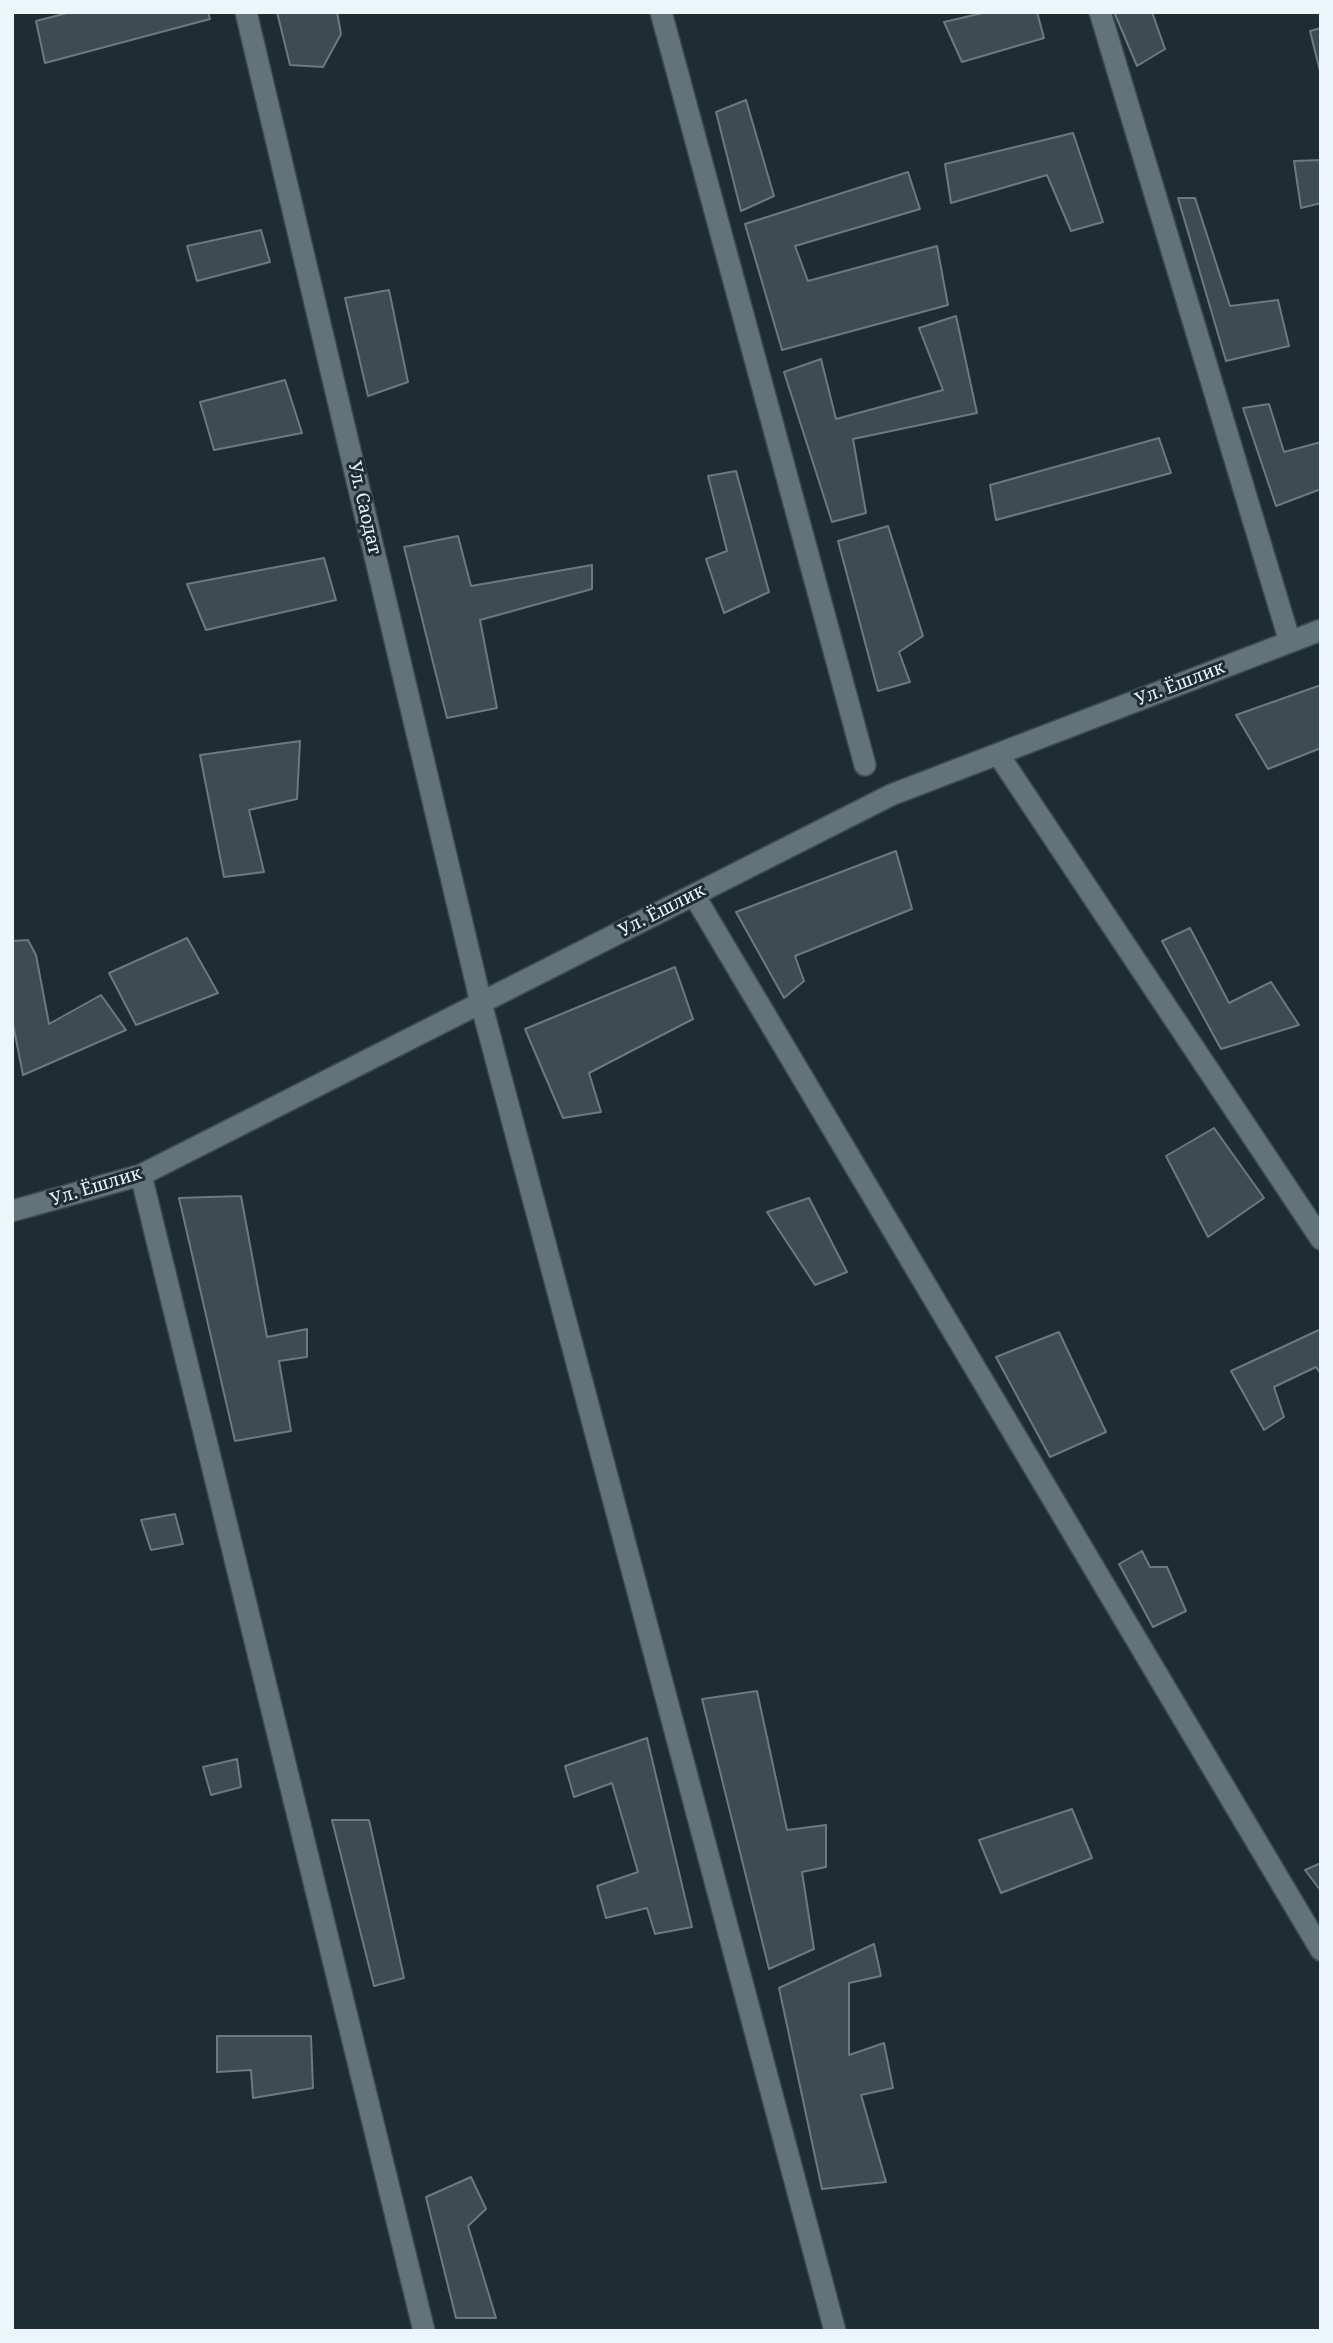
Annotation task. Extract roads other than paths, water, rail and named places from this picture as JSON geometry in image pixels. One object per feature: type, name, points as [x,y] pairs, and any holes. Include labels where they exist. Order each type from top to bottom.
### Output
[{"type":"street","name":"Ул. Саодат","points":[[246,12],[481,1003],[835,2331]]},
{"type":"street","points":[[661,12],[865,765]]},
{"type":"street","points":[[1100,12],[1290,642]]},
{"type":"street","name":"Ул. Ёшлик","points":[[12,1211],[141,1175],[891,795],[1321,630]]},
{"type":"street","points":[[998,754],[1321,1239]]},
{"type":"street","points":[[694,895],[1321,1950]]},
{"type":"street","points":[[141,1175],[424,2331]]}]
